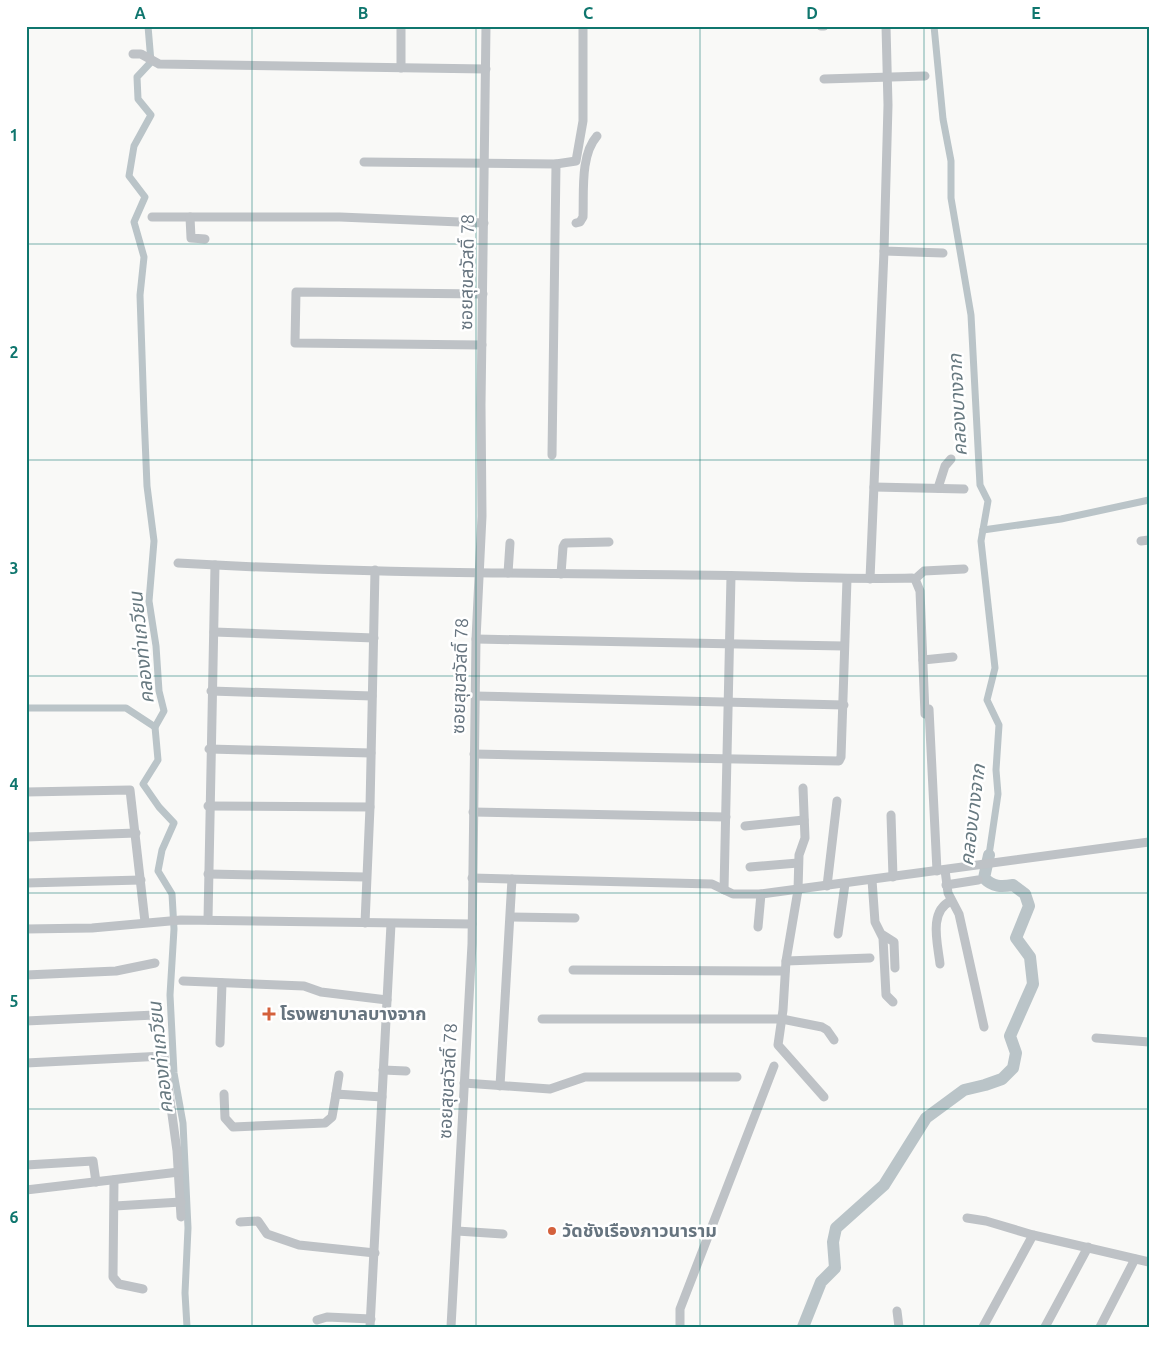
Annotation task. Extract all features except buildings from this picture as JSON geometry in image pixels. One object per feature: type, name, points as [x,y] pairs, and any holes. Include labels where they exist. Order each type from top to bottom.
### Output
[{"type":"street","points":[[401,26],[401,68]]},
{"type":"street","name":"ซอยสุขสวัสดิ์ 78","points":[[451,1327],[472,924],[476,639],[480,572],[486,26]]},
{"type":"street","points":[[576,161],[583,118],[584,26]]},
{"type":"street","points":[[870,579],[884,251],[888,109],[886,26]]},
{"type":"street","points":[[137,54],[154,62],[486,69]]},
{"type":"street","points":[[824,79],[924,76]]},
{"type":"street","points":[[576,223],[580,222],[583,217],[586,165],[589,149],[597,136]]},
{"type":"street","points":[[364,162],[556,164],[576,161],[586,165]]},
{"type":"street","points":[[552,455],[556,164]]},
{"type":"street","points":[[152,217],[340,218],[484,223]]},
{"type":"street","points":[[190,217],[191,238],[205,239]]},
{"type":"street","points":[[884,251],[943,253]]},
{"type":"street","points":[[482,345],[295,343],[296,292],[483,294]]},
{"type":"street","points":[[938,488],[945,466],[951,458]]},
{"type":"street","points":[[874,487],[964,489]]},
{"type":"street","points":[[561,574],[565,543],[609,542]]},
{"type":"street","points":[[508,573],[510,543]]},
{"type":"street","points":[[178,563],[375,570],[847,579],[915,579],[924,571],[964,569]]},
{"type":"street","points":[[208,920],[210,691],[214,632],[215,565]]},
{"type":"street","points":[[365,923],[370,807],[375,570]]},
{"type":"street","points":[[724,890],[732,576]]},
{"type":"street","points":[[474,754],[839,761],[841,757],[844,705],[847,579]]},
{"type":"street","points":[[915,579],[920,591],[924,630],[925,714]]},
{"type":"street","points":[[214,632],[374,638]]},
{"type":"street","points":[[476,639],[844,646]]},
{"type":"street","points":[[923,660],[954,657]]},
{"type":"street","points":[[926,677],[941,871],[951,901],[959,914],[984,1027]]},
{"type":"street","points":[[210,691],[372,696]]},
{"type":"street","points":[[475,696],[844,705]]},
{"type":"street","points":[[209,749],[371,753]]},
{"type":"street","points":[[803,788],[805,838],[799,851],[798,890],[786,961],[782,1019],[778,1045],[824,1097]]},
{"type":"street","points":[[26,792],[129,790],[132,794],[145,922]]},
{"type":"street","points":[[827,886],[836,801]]},
{"type":"street","points":[[208,806],[370,807]]},
{"type":"street","points":[[473,812],[726,818]]},
{"type":"street","points":[[891,815],[893,877]]},
{"type":"street","points":[[745,826],[804,820]]},
{"type":"street","points":[[26,837],[136,833]]},
{"type":"street","points":[[472,878],[712,884],[733,894],[761,894],[1149,842]]},
{"type":"street","points":[[750,867],[798,863]]},
{"type":"street","points":[[208,874],[366,877]]},
{"type":"street","points":[[500,1086],[512,879]]},
{"type":"street","points":[[26,883],[141,880]]},
{"type":"street","points":[[872,880],[875,922],[883,935],[894,942],[895,968]]},
{"type":"street","points":[[946,885],[978,880]]},
{"type":"street","points":[[838,934],[844,884]]},
{"type":"street","points":[[758,927],[761,894]]},
{"type":"street","points":[[940,964],[936,923],[942,907],[951,901]]},
{"type":"street","points":[[511,917],[575,918]]},
{"type":"street","points":[[26,929],[92,928],[182,920],[472,924]]},
{"type":"street","points":[[317,1320],[327,1317],[371,1323],[390,924]]},
{"type":"street","points":[[883,935],[886,994],[893,1002]]},
{"type":"street","points":[[786,961],[870,958]]},
{"type":"street","points":[[26,975],[116,970],[155,963]]},
{"type":"street","points":[[573,970],[785,972]]},
{"type":"street","points":[[183,981],[304,986],[321,992],[387,1000]]},
{"type":"street","points":[[220,1043],[222,983]]},
{"type":"street","points":[[26,1021],[155,1015]]},
{"type":"street","points":[[542,1019],[782,1019],[822,1027],[828,1030],[834,1040]]},
{"type":"street","points":[[1096,1038],[1149,1042]]},
{"type":"street","points":[[26,1063],[164,1056],[179,1172],[181,1217]]},
{"type":"street","points":[[680,1327],[680,1309],[774,1066]]},
{"type":"street","points":[[383,1070],[406,1071]]},
{"type":"street","points":[[224,1094],[225,1118],[227,1123],[233,1127],[325,1123],[332,1117],[339,1075]]},
{"type":"street","points":[[464,1083],[550,1090],[585,1077],[737,1077]]},
{"type":"street","points":[[336,1094],[382,1097]]},
{"type":"street","points":[[26,1165],[93,1161],[96,1182]]},
{"type":"street","points":[[26,1190],[179,1172]]},
{"type":"street","points":[[114,1180],[113,1277],[119,1284],[143,1289]]},
{"type":"street","points":[[115,1206],[180,1202]]},
{"type":"street","points":[[967,1218],[986,1221],[1033,1235],[1149,1262]]},
{"type":"street","points":[[240,1222],[258,1221],[267,1234],[299,1245],[375,1252]]},
{"type":"street","points":[[457,1231],[503,1234]]},
{"type":"street","points":[[983,1327],[1033,1235]]},
{"type":"street","points":[[1045,1327],[1088,1248]]},
{"type":"street","points":[[1100,1327],[1135,1259]]},
{"type":"street","points":[[896,1311],[899,1327]]},
{"type":"waterway","name":"คลองท่าเกวียน","points":[[148,26],[151,62],[137,77],[138,99],[151,115],[134,146],[129,176],[145,197],[134,222],[144,257],[140,295],[144,414],[147,486],[154,541],[149,601],[156,646],[159,691],[164,711],[155,727],[158,760],[143,784],[159,807],[174,823],[162,850],[158,871],[172,894],[174,929],[170,995],[174,1073],[183,1123],[188,1228],[185,1293],[187,1327]]},
{"type":"waterway","name":"คลองบางจาก","points":[[934,26],[943,119],[951,161],[951,198],[971,315],[980,485],[988,501],[981,541],[995,668],[987,700],[999,725],[996,770],[998,794],[989,855]]},
{"type":"waterway","points":[[983,530],[1061,519],[1149,500]]},
{"type":"waterway","points":[[26,708],[126,708],[155,727]]},
{"type":"waterway","name":"คลองบางจาก","points":[[803,1327],[821,1282],[835,1268],[833,1242],[836,1228],[884,1185],[926,1118],[964,1090],[1002,1079],[1013,1068],[1016,1053],[1010,1036],[1033,984],[1030,957],[1016,938],[1029,906],[1025,894],[1013,885],[997,886],[984,878],[989,855]]},
{"type":"place","name":"โรงพยาบาลบางจาก","points":[[269,1014]]},
{"type":"place","name":"วัดชังเรืองภาวนาราม","points":[[552,1231]]}]
